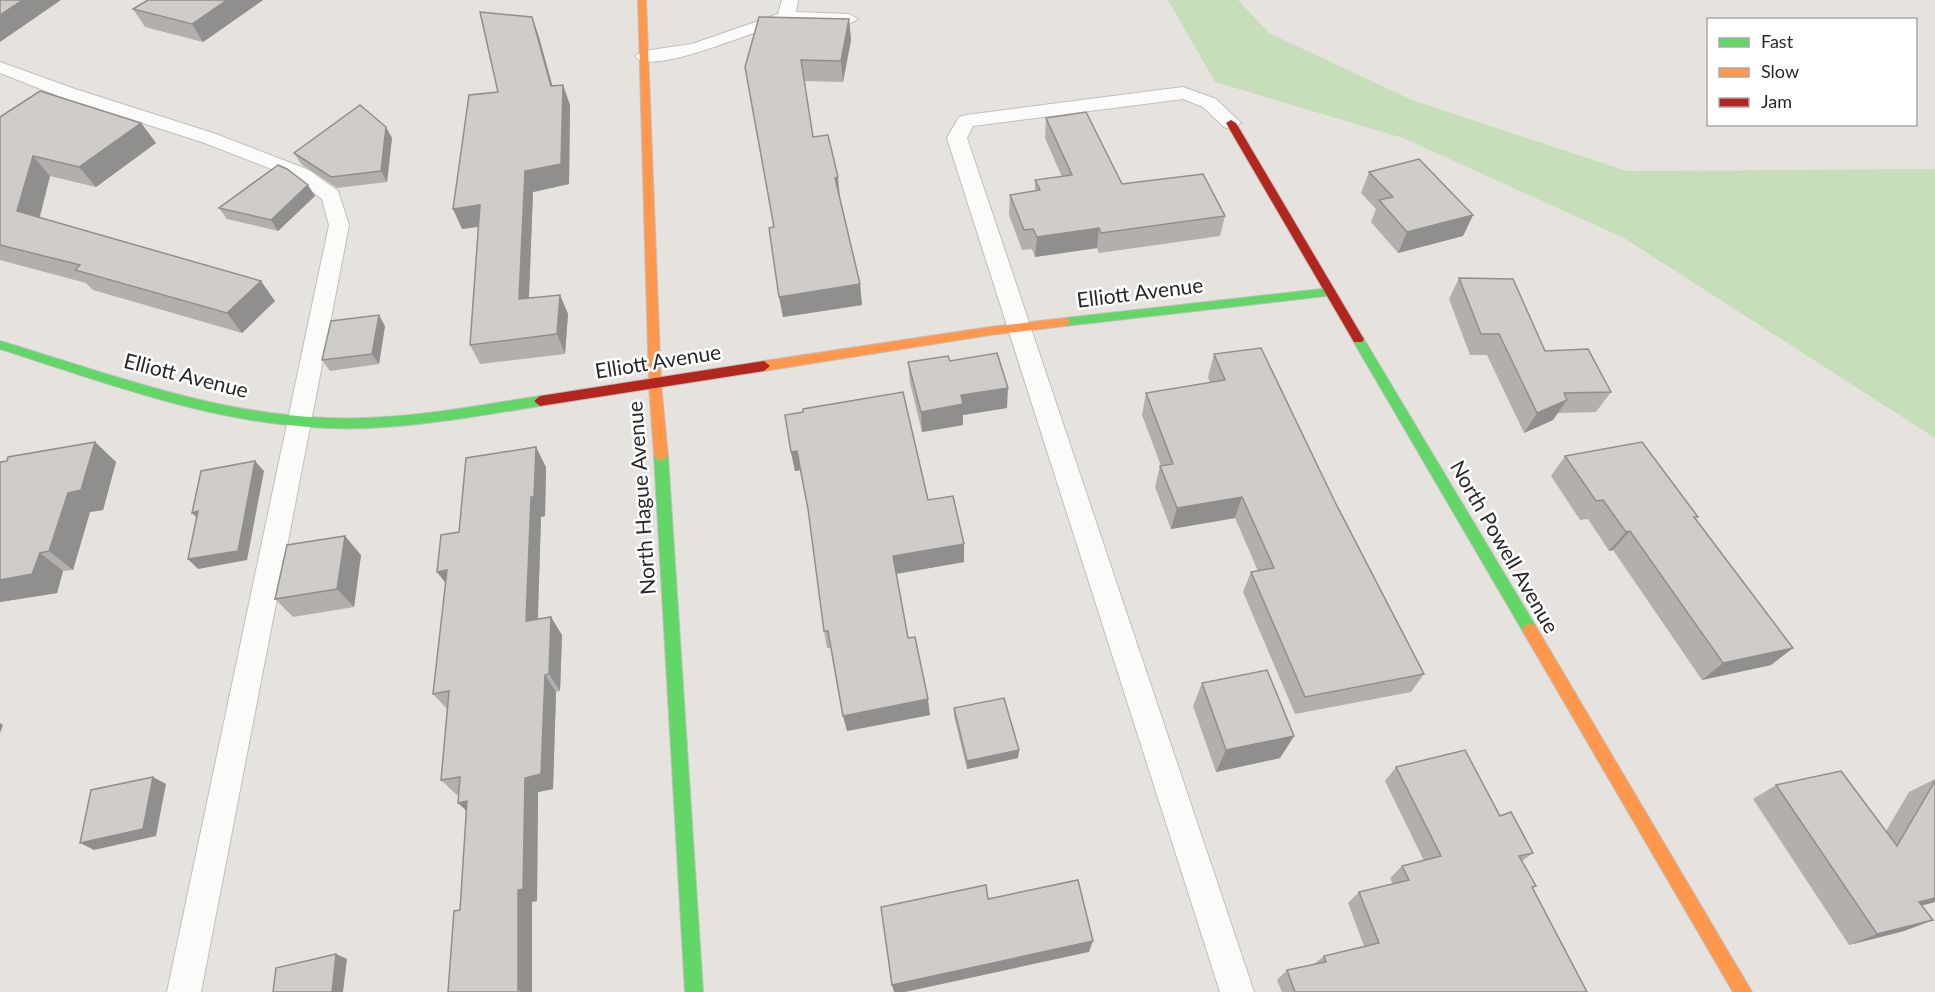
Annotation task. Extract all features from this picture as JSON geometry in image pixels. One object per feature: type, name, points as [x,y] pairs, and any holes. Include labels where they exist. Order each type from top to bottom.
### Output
[{"type":"street","name":"North Hague Avenue","points":[[642,0],[655,384],[666,507],[694,992]]},
{"type":"street","name":"North Powell Avenue","points":[[1231,123],[1743,992]]},
{"type":"street","name":"Elliott Avenue","points":[[0,345],[102,376],[242,413],[298,421],[355,424],[417,420],[1019,328],[1330,292]]},
{"type":"lane","points":[[644,56],[695,50],[788,8],[849,19]]},
{"type":"lane","points":[[0,67],[68,93],[254,154],[302,174],[331,196],[339,225],[184,992]]},
{"type":"lane","points":[[1231,123],[1218,107],[1203,98],[1183,93],[966,121],[957,138],[1237,992]]},
{"type":"green space","points":[[1168,0],[1238,0],[1269,33],[1412,100],[1627,171],[1935,169],[1935,438],[1624,238],[1403,138],[1215,82]]},
{"type":"building","points":[[0,0],[23,0],[0,15]]},
{"type":"building","points":[[148,0],[227,0],[192,24],[133,9]]},
{"type":"building","points":[[480,12],[532,17],[551,86],[563,85],[561,164],[525,171],[519,299],[560,295],[557,334],[470,345],[480,205],[453,209],[469,95],[498,92]]},
{"type":"building","points":[[759,17],[849,19],[841,61],[801,60],[813,137],[828,135],[838,177],[835,178],[860,284],[779,297],[769,228],[774,227],[745,67]]},
{"type":"building","points":[[40,91],[141,123],[79,167],[33,156],[17,211],[261,281],[227,313],[75,270],[80,265],[0,245],[0,117]]},
{"type":"building","points":[[360,105],[386,127],[381,171],[331,177],[294,153]]},
{"type":"building","points":[[1086,112],[1122,184],[1203,174],[1225,216],[1101,233],[1099,228],[1037,237],[1033,229],[1024,230],[1010,195],[1040,190],[1035,180],[1072,175],[1046,118]]},
{"type":"building","points":[[1419,159],[1473,215],[1407,232],[1379,200],[1393,197],[1369,172]]},
{"type":"building","points":[[278,165],[308,185],[271,220],[219,208]]},
{"type":"building","points":[[1459,278],[1513,279],[1545,351],[1588,349],[1611,392],[1564,393],[1567,400],[1537,413],[1499,334],[1481,334]]},
{"type":"building","points":[[379,315],[372,354],[322,360],[331,321]]},
{"type":"building","points":[[1261,348],[1335,502],[1424,674],[1305,697],[1251,572],[1274,568],[1242,497],[1177,508],[1160,466],[1173,464],[1146,393],[1225,380],[1214,354]]},
{"type":"building","points":[[997,353],[1008,388],[961,395],[963,404],[921,412],[908,362],[948,356],[950,361]]},
{"type":"building","points":[[903,392],[928,500],[953,496],[964,544],[893,556],[908,638],[915,637],[928,699],[843,716],[828,631],[824,631],[808,509],[797,451],[791,452],[785,415],[803,412],[803,409]]},
{"type":"building","points":[[95,442],[81,490],[68,493],[49,551],[40,553],[32,574],[0,580],[0,462],[7,461],[8,457]]},
{"type":"building","points":[[1642,442],[1698,517],[1694,517],[1793,648],[1723,663],[1630,531],[1626,532],[1603,500],[1596,501],[1565,456]]},
{"type":"building","points":[[536,447],[534,497],[531,497],[526,621],[551,617],[549,674],[545,675],[541,774],[525,778],[523,889],[518,890],[518,990],[521,989],[520,992],[448,992],[454,911],[460,910],[467,801],[458,803],[460,777],[441,780],[449,691],[433,694],[447,570],[437,572],[441,535],[459,532],[466,458]]},
{"type":"building","points":[[255,461],[238,551],[188,559],[198,511],[192,513],[201,471]]},
{"type":"building","points":[[345,536],[337,589],[275,599],[287,545]]},
{"type":"building","points":[[1267,670],[1294,736],[1226,750],[1202,683]]},
{"type":"building","points":[[1004,698],[1019,750],[967,761],[954,708]]},
{"type":"building","points":[[1465,750],[1500,816],[1511,812],[1533,853],[1519,856],[1536,886],[1532,887],[1587,992],[1295,992],[1287,970],[1326,962],[1324,956],[1379,943],[1359,892],[1409,880],[1402,866],[1441,856],[1396,767]]},
{"type":"building","points":[[1841,771],[1897,846],[1935,781],[1935,898],[1919,902],[1933,920],[1877,934],[1776,785]]},
{"type":"building","points":[[153,777],[143,829],[80,843],[91,790]]},
{"type":"building","points":[[1078,880],[1093,941],[892,985],[881,907],[986,885],[988,899]]},
{"type":"building","points":[[336,954],[332,992],[273,992],[276,968]]},
{"type":"traffic: fast","points":[[1065,322],[1330,292]]},
{"type":"traffic: fast","points":[[1358,339],[1530,630]]},
{"type":"traffic: fast","points":[[0,345],[162,395],[244,414],[285,420],[327,423],[381,422],[434,417],[540,401]]},
{"type":"traffic: fast","points":[[661,456],[694,992]]},
{"type":"traffic: slow","points":[[642,0],[655,384],[661,456]]},
{"type":"traffic: slow","points":[[764,366],[990,331],[1065,322]]},
{"type":"traffic: slow","points":[[1530,630],[1743,992]]},
{"type":"traffic: jam","points":[[1231,123],[1358,339]]},
{"type":"traffic: jam","points":[[540,401],[764,366]]}]
